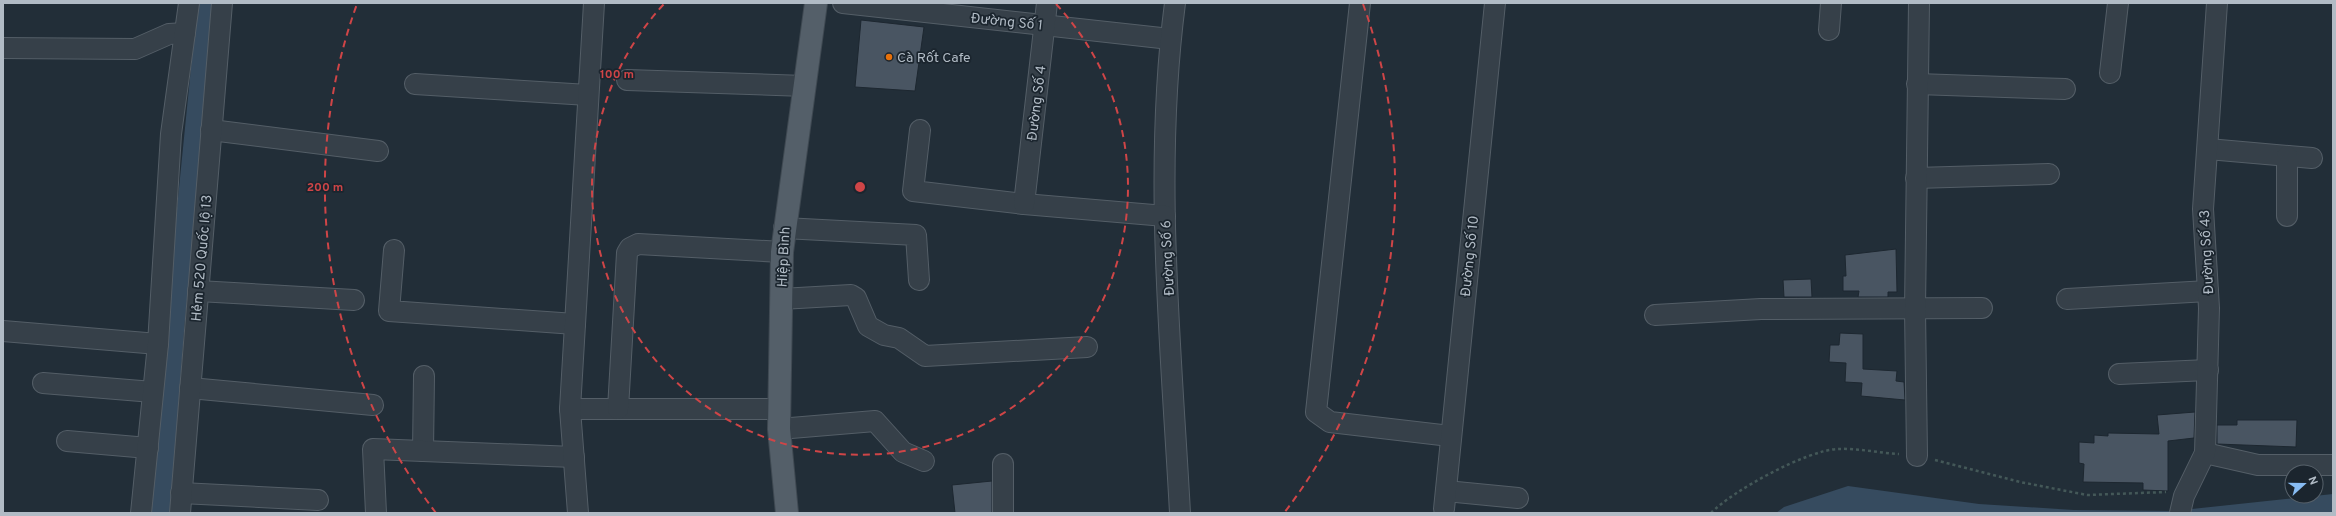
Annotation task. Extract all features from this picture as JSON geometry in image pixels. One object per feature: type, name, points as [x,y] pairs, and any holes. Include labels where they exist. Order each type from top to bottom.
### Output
[{"type":"main road","name":"Hiệp Bình","points":[[787,513],[780,419],[782,252],[784,228],[816,3]]},
{"type":"street","points":[[141,513],[158,344],[171,134],[189,3]]},
{"type":"street","name":"Hẻm 520 Quốc lộ 13","points":[[180,513],[222,3]]},
{"type":"street","points":[[578,513],[570,409],[594,3]]},
{"type":"street","name":"Đường Số 1","points":[[843,3],[962,9],[1045,25],[1170,39]]},
{"type":"street","name":"Đường Số 4","points":[[1024,204],[1047,3]]},
{"type":"street","name":"Đường Số 6","points":[[1175,3],[1170,39],[1165,216],[1180,513]]},
{"type":"street","points":[[1360,3],[1316,412],[1330,422],[1450,436]]},
{"type":"street","name":"Đường Số 10","points":[[1494,3],[1450,436],[1445,500],[1518,498]]},
{"type":"street","points":[[1829,30],[1831,3]]},
{"type":"street","points":[[1916,456],[1915,309],[1919,3]]},
{"type":"street","points":[[2110,73],[2118,3]]},
{"type":"street","name":"Đường Số 43","points":[[2183,500],[2205,453],[2208,370],[2208,291],[2204,209],[2217,3]]},
{"type":"street","points":[[3,48],[135,50],[169,34],[185,33]]},
{"type":"street","points":[[628,80],[805,86]]},
{"type":"street","points":[[415,84],[588,95]]},
{"type":"street","points":[[1917,84],[2064,89]]},
{"type":"street","points":[[211,130],[378,151]]},
{"type":"street","points":[[920,130],[913,191],[1024,204],[1165,216]]},
{"type":"street","points":[[2208,149],[2312,158]]},
{"type":"street","points":[[2287,156],[2287,216]]},
{"type":"street","points":[[1916,178],[2049,174]]},
{"type":"street","points":[[784,228],[916,235],[919,280]]},
{"type":"street","points":[[618,409],[627,253],[630,248],[638,244],[782,252]]},
{"type":"street","points":[[394,250],[388,311],[575,324]]},
{"type":"street","points":[[198,291],[354,300]]},
{"type":"street","points":[[2067,299],[2208,291]]},
{"type":"street","points":[[781,299],[851,295],[856,298],[868,326],[884,336],[899,338],[925,356],[1086,347]]},
{"type":"street","points":[[1655,315],[1761,309],[1982,308]]},
{"type":"street","points":[[3,331],[158,344]]},
{"type":"street","points":[[2119,374],[2208,370]]},
{"type":"street","points":[[423,451],[424,376]]},
{"type":"street","points":[[43,383],[153,392]]},
{"type":"street","points":[[190,388],[373,405]]},
{"type":"street","points":[[570,409],[618,409],[780,419],[875,421],[903,452],[924,461]]},
{"type":"street","points":[[67,441],[148,448]]},
{"type":"street","points":[[376,513],[373,449],[574,457]]},
{"type":"street","points":[[2205,453],[2258,465],[2333,465]]},
{"type":"street","points":[[1003,464],[1003,513]]},
{"type":"street","points":[[181,493],[318,500]]},
{"type":"path","points":[[1711,513],[1724,500],[1750,485],[1822,451],[1838,449],[1916,456],[2020,482],[2087,495],[2183,500]]},
{"type":"water","points":[[1848,486],[1979,504],[2074,510],[2173,511],[2284,499],[2284,504],[2324,504],[2324,495],[2333,494],[2333,513],[1776,513],[1784,507]]},
{"type":"building","name":"Cà Rốt Cafe","points":[[861,20],[924,27],[915,91],[855,87]]},
{"type":"building","points":[[1896,249],[1897,292],[1888,292],[1888,297],[1858,297],[1859,291],[1843,291],[1843,276],[1846,276],[1845,255]]},
{"type":"building","points":[[1811,279],[1812,297],[1784,297],[1783,280]]},
{"type":"building","points":[[1840,333],[1863,334],[1863,369],[1897,371],[1896,381],[1904,382],[1905,400],[1861,396],[1862,383],[1845,382],[1846,363],[1829,362],[1830,345],[1839,345]]},
{"type":"building","points":[[2195,412],[2194,438],[2168,441],[2168,491],[2143,490],[2143,483],[2083,482],[2084,464],[2079,463],[2079,442],[2094,443],[2094,435],[2108,436],[2108,433],[2159,434],[2157,415]]},
{"type":"building","points":[[2237,420],[2297,420],[2296,447],[2217,444],[2217,425],[2237,425]]},
{"type":"building","points":[[992,481],[992,513],[955,513],[952,485]]},
{"type":"waterway","points":[[161,513],[175,324],[207,3]]},
{"type":"place","name":"Cà Rốt Cafe","points":[[889,57]]}]
